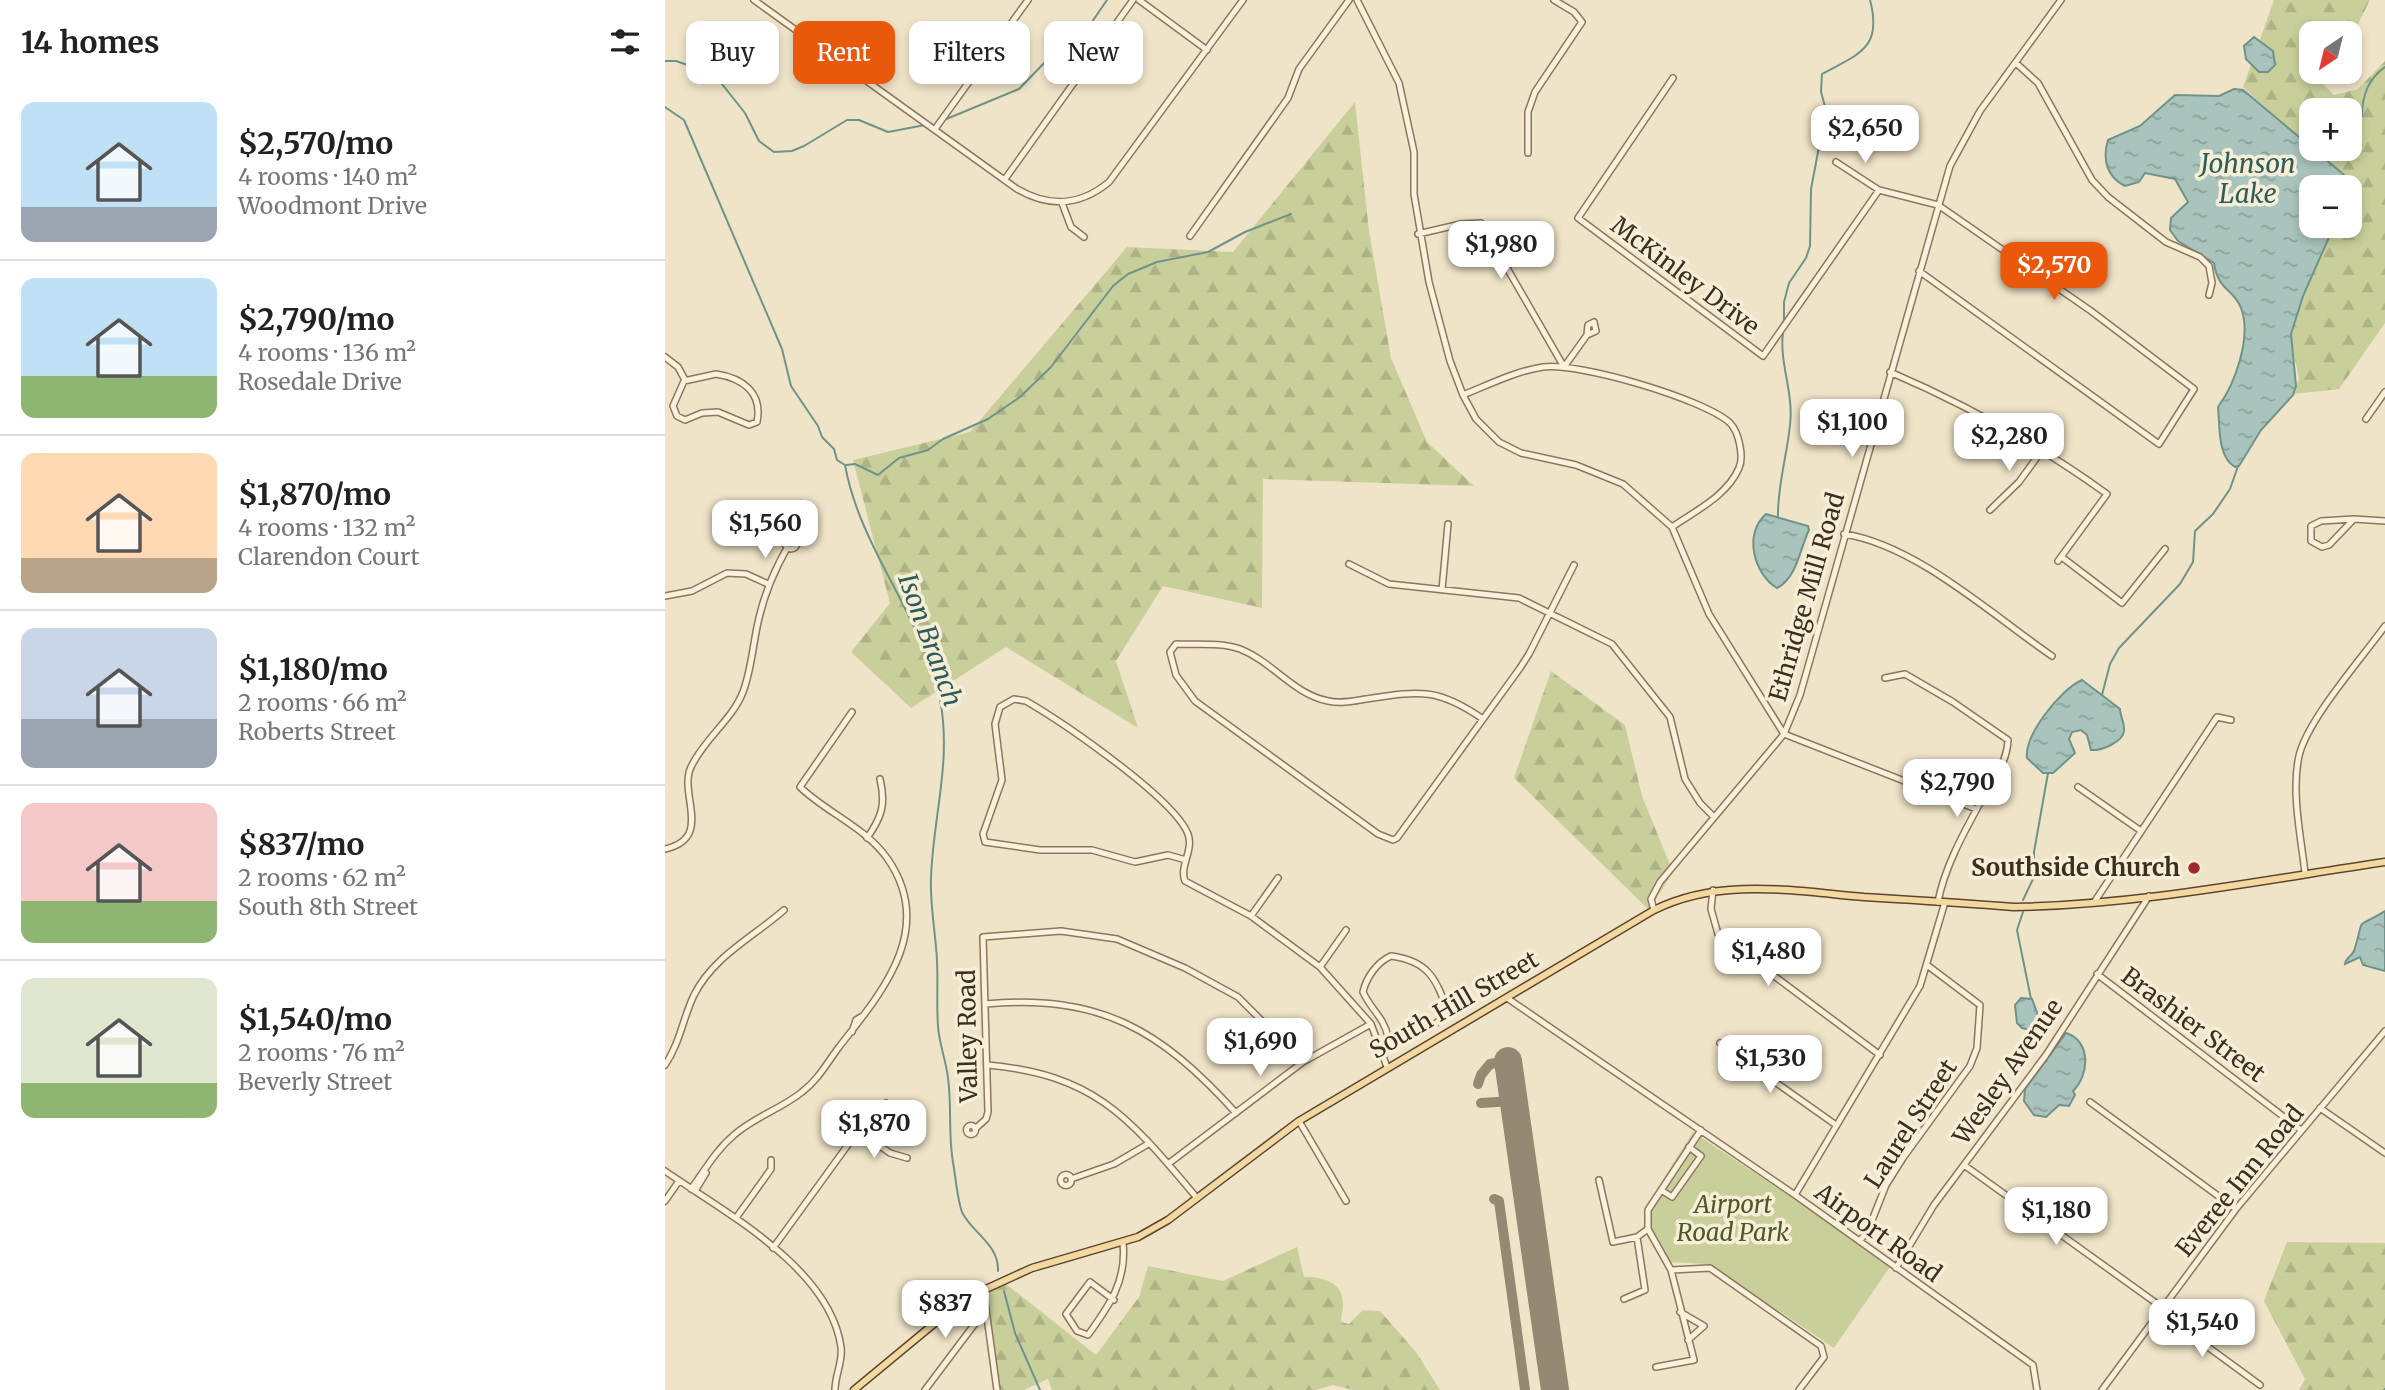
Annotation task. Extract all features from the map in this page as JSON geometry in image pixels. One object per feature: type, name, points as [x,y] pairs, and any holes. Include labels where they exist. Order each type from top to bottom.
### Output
[{"type":"main road","name":"South Hill Street","points":[[854,1390],[947,1310],[983,1288],[1032,1268],[1123,1243],[1168,1220],[1299,1121],[1654,910],[1688,894],[1713,890],[1771,890],[2014,907],[2148,896],[2385,862]]},
{"type":"street","points":[[754,0],[1005,179],[1037,199],[1062,203],[1090,196],[1109,182],[1243,0]]},
{"type":"street","points":[[935,129],[1028,0]]},
{"type":"street","points":[[1005,179],[1133,0]]},
{"type":"street","points":[[1139,0],[1207,50]]},
{"type":"street","points":[[1191,236],[1288,98],[1299,69],[1349,0]]},
{"type":"street","points":[[1357,0],[1399,83],[1409,119],[1414,152],[1413,194],[1418,234],[1447,348],[1463,396],[1476,419],[1499,442],[1521,453],[1576,465],[1623,484],[1672,527],[1710,614],[1784,734],[1976,809]]},
{"type":"street","points":[[1528,153],[1528,112],[1535,92],[1566,50],[1582,22],[1574,12],[1554,0]]},
{"type":"street","name":"Ethridge Mill Road","points":[[1654,910],[1651,899],[1660,882],[1784,734],[1800,695],[1938,205],[1961,142],[2061,0]]},
{"type":"street","points":[[2016,63],[2038,83],[2092,180],[2108,197],[2165,242],[2200,257],[2209,266],[2212,283],[2209,295]]},
{"type":"street","name":"McKinley Drive","points":[[1673,78],[1578,218],[1763,356],[1879,190]]},
{"type":"street","points":[[1836,162],[1879,190],[1938,205],[2091,311],[2194,389],[2159,444],[1919,271]]},
{"type":"street","points":[[1062,203],[1071,228],[1084,237]]},
{"type":"street","points":[[1418,234],[1461,223],[1481,223],[1564,367]]},
{"type":"street","points":[[1564,367],[1587,335]]},
{"type":"street","points":[[665,357],[678,367],[685,380]]},
{"type":"street","points":[[1463,396],[1544,367],[1564,367],[1600,373],[1656,390],[1700,406],[1731,424],[1740,444],[1740,467],[1720,494],[1672,527]]},
{"type":"street","points":[[1890,372],[1956,401],[2054,455],[2108,494],[2061,559],[2122,603],[2165,549]]},
{"type":"street","points":[[716,374],[746,384],[755,397],[757,422],[749,425],[718,412],[702,413],[685,420],[677,416],[673,406],[685,380],[716,374]]},
{"type":"street","points":[[2367,419],[2385,391]]},
{"type":"street","points":[[1990,510],[2019,482],[2043,449]]},
{"type":"street","points":[[2354,519],[2329,545],[2322,547],[2311,541],[2311,526],[2321,521],[2354,519],[2385,521]]},
{"type":"street","points":[[1441,590],[1447,524]]},
{"type":"street","points":[[1844,534],[1892,549],[1926,567],[2052,656]]},
{"type":"street","points":[[665,849],[682,840],[691,828],[693,812],[687,787],[690,768],[739,700],[768,584],[787,548]]},
{"type":"street","points":[[1349,564],[1379,582],[1505,595],[1551,612],[1612,643],[1632,665],[1670,717],[1685,779],[1700,803],[1714,817]]},
{"type":"street","points":[[1483,719],[1456,700],[1425,692],[1346,702],[1320,699],[1299,689],[1249,653],[1231,647],[1176,644],[1170,652],[1176,675],[1195,701],[1386,839],[1398,838],[1483,719],[1529,654],[1574,565]]},
{"type":"street","points":[[665,596],[691,591],[727,573],[746,574],[768,584]]},
{"type":"street","points":[[2305,873],[2296,771],[2299,752],[2320,714],[2385,626]]},
{"type":"street","points":[[1795,1195],[1920,986],[1941,902],[1941,886],[1976,809],[2004,762],[2008,742],[1989,725],[1905,674],[1885,678]]},
{"type":"street","points":[[1186,860],[1168,855],[1135,862],[1092,850],[1027,849],[983,840],[1002,780],[995,724],[1000,707],[1008,701],[1022,699],[1139,782],[1170,811],[1188,834],[1190,842],[1183,876],[1187,884],[1251,916],[1320,967],[1371,1024],[1387,1067]]},
{"type":"street","points":[[693,1190],[708,1166],[736,1133],[789,1102],[813,1083],[865,1015],[900,960],[907,925],[897,874],[878,846],[800,787],[852,712]]},
{"type":"street","points":[[2095,901],[2217,717],[2231,720]]},
{"type":"street","points":[[867,838],[882,814],[884,794],[880,779]]},
{"type":"street","points":[[2078,787],[2141,831]]},
{"type":"street","points":[[1251,916],[1278,878]]},
{"type":"street","points":[[1713,890],[1711,909],[1718,934],[1881,1055]]},
{"type":"street","name":"Wesley Avenue","points":[[1896,1268],[1934,1205],[2046,1055],[2148,896]]},
{"type":"street","points":[[665,1065],[681,1034],[693,996],[706,975],[722,956],[784,910]]},
{"type":"street","points":[[1320,967],[1346,930]]},
{"type":"street","name":"Valley Road","points":[[975,1129],[986,1119],[988,1112],[983,937],[1061,931],[1117,939],[1185,968],[1238,997],[1303,1062]]},
{"type":"street","points":[[1391,956],[1406,958],[1435,976],[1448,1012],[1441,1020],[1404,1040],[1388,1037],[1381,1014],[1373,1008],[1363,992],[1365,983],[1383,959],[1391,956]]},
{"type":"street","name":"Laurel Street","points":[[1859,1241],[1872,1222],[1886,1185],[1970,1066],[1977,1048],[1980,1004],[1927,965]]},
{"type":"street","name":"Brashier Street","points":[[2097,974],[2301,1130]]},
{"type":"street","name":"Airport Road","points":[[1507,998],[1795,1195],[2033,1365],[2038,1390]]},
{"type":"street","points":[[985,1004],[1024,1000],[1060,1003],[1096,1012],[1133,1027],[1179,1055],[1236,1112]]},
{"type":"street","points":[[1441,1020],[1447,1032]]},
{"type":"street","points":[[1168,1164],[1303,1062],[1371,1024]]},
{"type":"street","name":"Everee Inn Road","points":[[2102,1390],[2236,1209],[2385,1031]]},
{"type":"street","points":[[1720,1043],[1836,1125]]},
{"type":"street","points":[[988,1065],[1025,1069],[1060,1078],[1086,1089],[1132,1125],[1197,1198]]},
{"type":"street","points":[[2090,1102],[2236,1209]]},
{"type":"street","points":[[773,1248],[858,1131],[886,1103]]},
{"type":"street","points":[[2320,1108],[2385,1153]]},
{"type":"street","points":[[1299,1121],[1346,1201]]},
{"type":"street","points":[[1656,1367],[1694,1360],[1671,1270],[1648,1229],[1648,1210],[1700,1130]]},
{"type":"street","points":[[858,1131],[890,1153],[907,1158]]},
{"type":"street","points":[[1071,1179],[1114,1164],[1148,1144]]},
{"type":"street","points":[[1661,1190],[1672,1197],[1701,1156],[1689,1147]]},
{"type":"street","points":[[736,1218],[771,1169],[771,1160]]},
{"type":"street","points":[[1964,1165],[2260,1385]]},
{"type":"street","points":[[665,1171],[736,1218],[773,1248],[823,1301],[834,1322],[841,1349],[835,1390]]},
{"type":"street","points":[[1599,1180],[1613,1242],[1636,1237],[1648,1229]]},
{"type":"street","points":[[665,1201],[679,1181]]},
{"type":"street","points":[[1624,1298],[1645,1290],[1636,1237]]},
{"type":"street","points":[[1114,1300],[1090,1282],[1066,1314],[1077,1331],[1088,1335],[1114,1300],[1123,1272],[1123,1243]]},
{"type":"street","points":[[1671,1270],[1710,1269],[1821,1346],[1823,1357],[1799,1390]]},
{"type":"street","points":[[983,1288],[997,1390]]},
{"type":"street","points":[[925,1390],[986,1309]]},
{"type":"street","points":[[1680,1311],[1705,1326],[1702,1332],[1688,1340]]},
{"type":"green space","points":[[2274,0],[2370,0],[2360,21],[2299,21],[2299,84],[2323,84],[2334,95],[2358,89],[2385,61],[2385,323],[2339,389],[2294,394],[2299,378],[2289,332],[2327,238],[2362,238],[2362,175],[2337,175],[2322,161],[2362,161],[2362,98],[2299,98],[2299,139],[2243,87]]},
{"type":"green space","points":[[1355,102],[1369,231],[1391,358],[1427,442],[1474,486],[1263,479],[1262,608],[1163,586],[1116,661],[1138,728],[1006,647],[911,708],[851,652],[890,603],[853,460],[970,432],[1127,247],[1233,252]]},
{"type":"green space","points":[[1551,671],[1625,725],[1642,796],[1673,872],[1649,910],[1514,778]]},
{"type":"green space","name":"Airport Road Park","points":[[1693,1132],[1892,1264],[1834,1348],[1709,1264],[1670,1262],[1651,1230],[1649,1210],[1666,1175]]},
{"type":"green space","points":[[2287,1242],[2385,1243],[2385,1390],[2299,1390],[2305,1379],[2264,1301]]},
{"type":"green space","points":[[1297,1247],[1304,1277],[1331,1282],[1340,1291],[1342,1322],[1349,1324],[1363,1310],[1380,1311],[1416,1352],[1440,1390],[1353,1390],[1333,1385],[1316,1390],[1052,1390],[1048,1379],[1024,1390],[996,1390],[986,1288],[1001,1280],[1096,1355],[1139,1297],[1148,1266],[1223,1281]]},
{"type":"water","points":[[2254,37],[2273,51],[2275,65],[2268,72],[2259,72],[2246,59],[2244,46]]},
{"type":"water","name":"Johnson Lake","points":[[2234,89],[2243,90],[2299,137],[2299,161],[2328,161],[2344,175],[2299,175],[2299,238],[2329,238],[2303,296],[2291,334],[2296,386],[2293,395],[2261,430],[2239,466],[2235,467],[2229,462],[2222,448],[2218,407],[2240,360],[2244,332],[2241,308],[2222,285],[2214,263],[2178,241],[2170,230],[2171,218],[2188,202],[2175,179],[2145,173],[2139,182],[2125,186],[2110,173],[2106,161],[2108,140],[2140,126],[2175,95],[2219,96]]},
{"type":"water","points":[[1766,514],[1808,526],[1809,530],[1794,570],[1777,588],[1762,573],[1754,553],[1755,532]]},
{"type":"water","points":[[2082,680],[2120,709],[2123,735],[2111,745],[2091,750],[2087,735],[2081,730],[2072,732],[2069,739],[2075,753],[2053,773],[2043,773],[2027,758],[2031,737],[2045,714],[2064,693]]},
{"type":"water","points":[[2385,911],[2385,971],[2363,965],[2360,957],[2345,964],[2354,951],[2362,925]]},
{"type":"water","points":[[2021,998],[2032,999],[2043,1029],[2039,1032],[2022,1028],[2017,1023],[2015,1005]]},
{"type":"water","points":[[2066,1033],[2080,1043],[2084,1051],[2085,1068],[2073,1091],[2075,1095],[2069,1106],[2059,1105],[2046,1117],[2034,1115],[2024,1101],[2025,1089]]},
{"type":"waterway","points":[[944,120],[1019,89],[1049,58],[1081,38],[1107,0]]},
{"type":"waterway","points":[[1784,323],[1784,302],[1789,283],[1806,258],[1810,246],[1811,189],[1826,110],[1821,92],[1822,74],[1856,55],[1870,40],[1873,29],[1870,0]]},
{"type":"waterway","points":[[665,61],[676,61],[714,74],[745,113],[759,141],[774,152],[792,151],[804,146],[847,120],[859,120],[888,132],[925,125]]},
{"type":"waterway","points":[[2362,116],[2367,88],[2385,67]]},
{"type":"waterway","name":"Ison Branch","points":[[665,107],[684,120],[782,349],[791,386],[818,426],[822,437],[834,449],[837,460],[845,465],[864,525],[920,639],[940,699],[943,767],[931,878],[937,957],[938,1026],[947,1071],[952,1152],[961,1210],[995,1254],[998,1271]]},
{"type":"waterway","points":[[846,465],[855,464],[878,475],[899,458],[928,450],[943,439],[988,419],[1020,397],[1051,367],[1113,286],[1128,274],[1157,262],[1208,252],[1245,232],[1291,214]]},
{"type":"waterway","points":[[1778,518],[1791,413],[1783,355],[1783,332]]},
{"type":"waterway","points":[[2102,695],[2110,664],[2119,648],[2180,584],[2193,562],[2195,531],[2213,514],[2230,489],[2238,466]]},
{"type":"waterway","points":[[2023,900],[2034,877],[2034,852],[2048,773]]},
{"type":"waterway","points":[[2023,912],[2017,930],[2031,999]]},
{"type":"waterway","name":"Ison Branch","points":[[1004,1291],[1015,1333],[1040,1390]]},
{"type":"taxiway","points":[[1478,1084],[1490,1064],[1508,1061]]},
{"type":"taxiway","points":[[1481,1103],[1513,1101]]},
{"type":"taxiway","points":[[1494,1199],[1499,1201],[1525,1390]]},
{"type":"runway","points":[[1508,1061],[1555,1390]]},
{"type":"place","name":"Southside Church","points":[[2194,868]]}]
